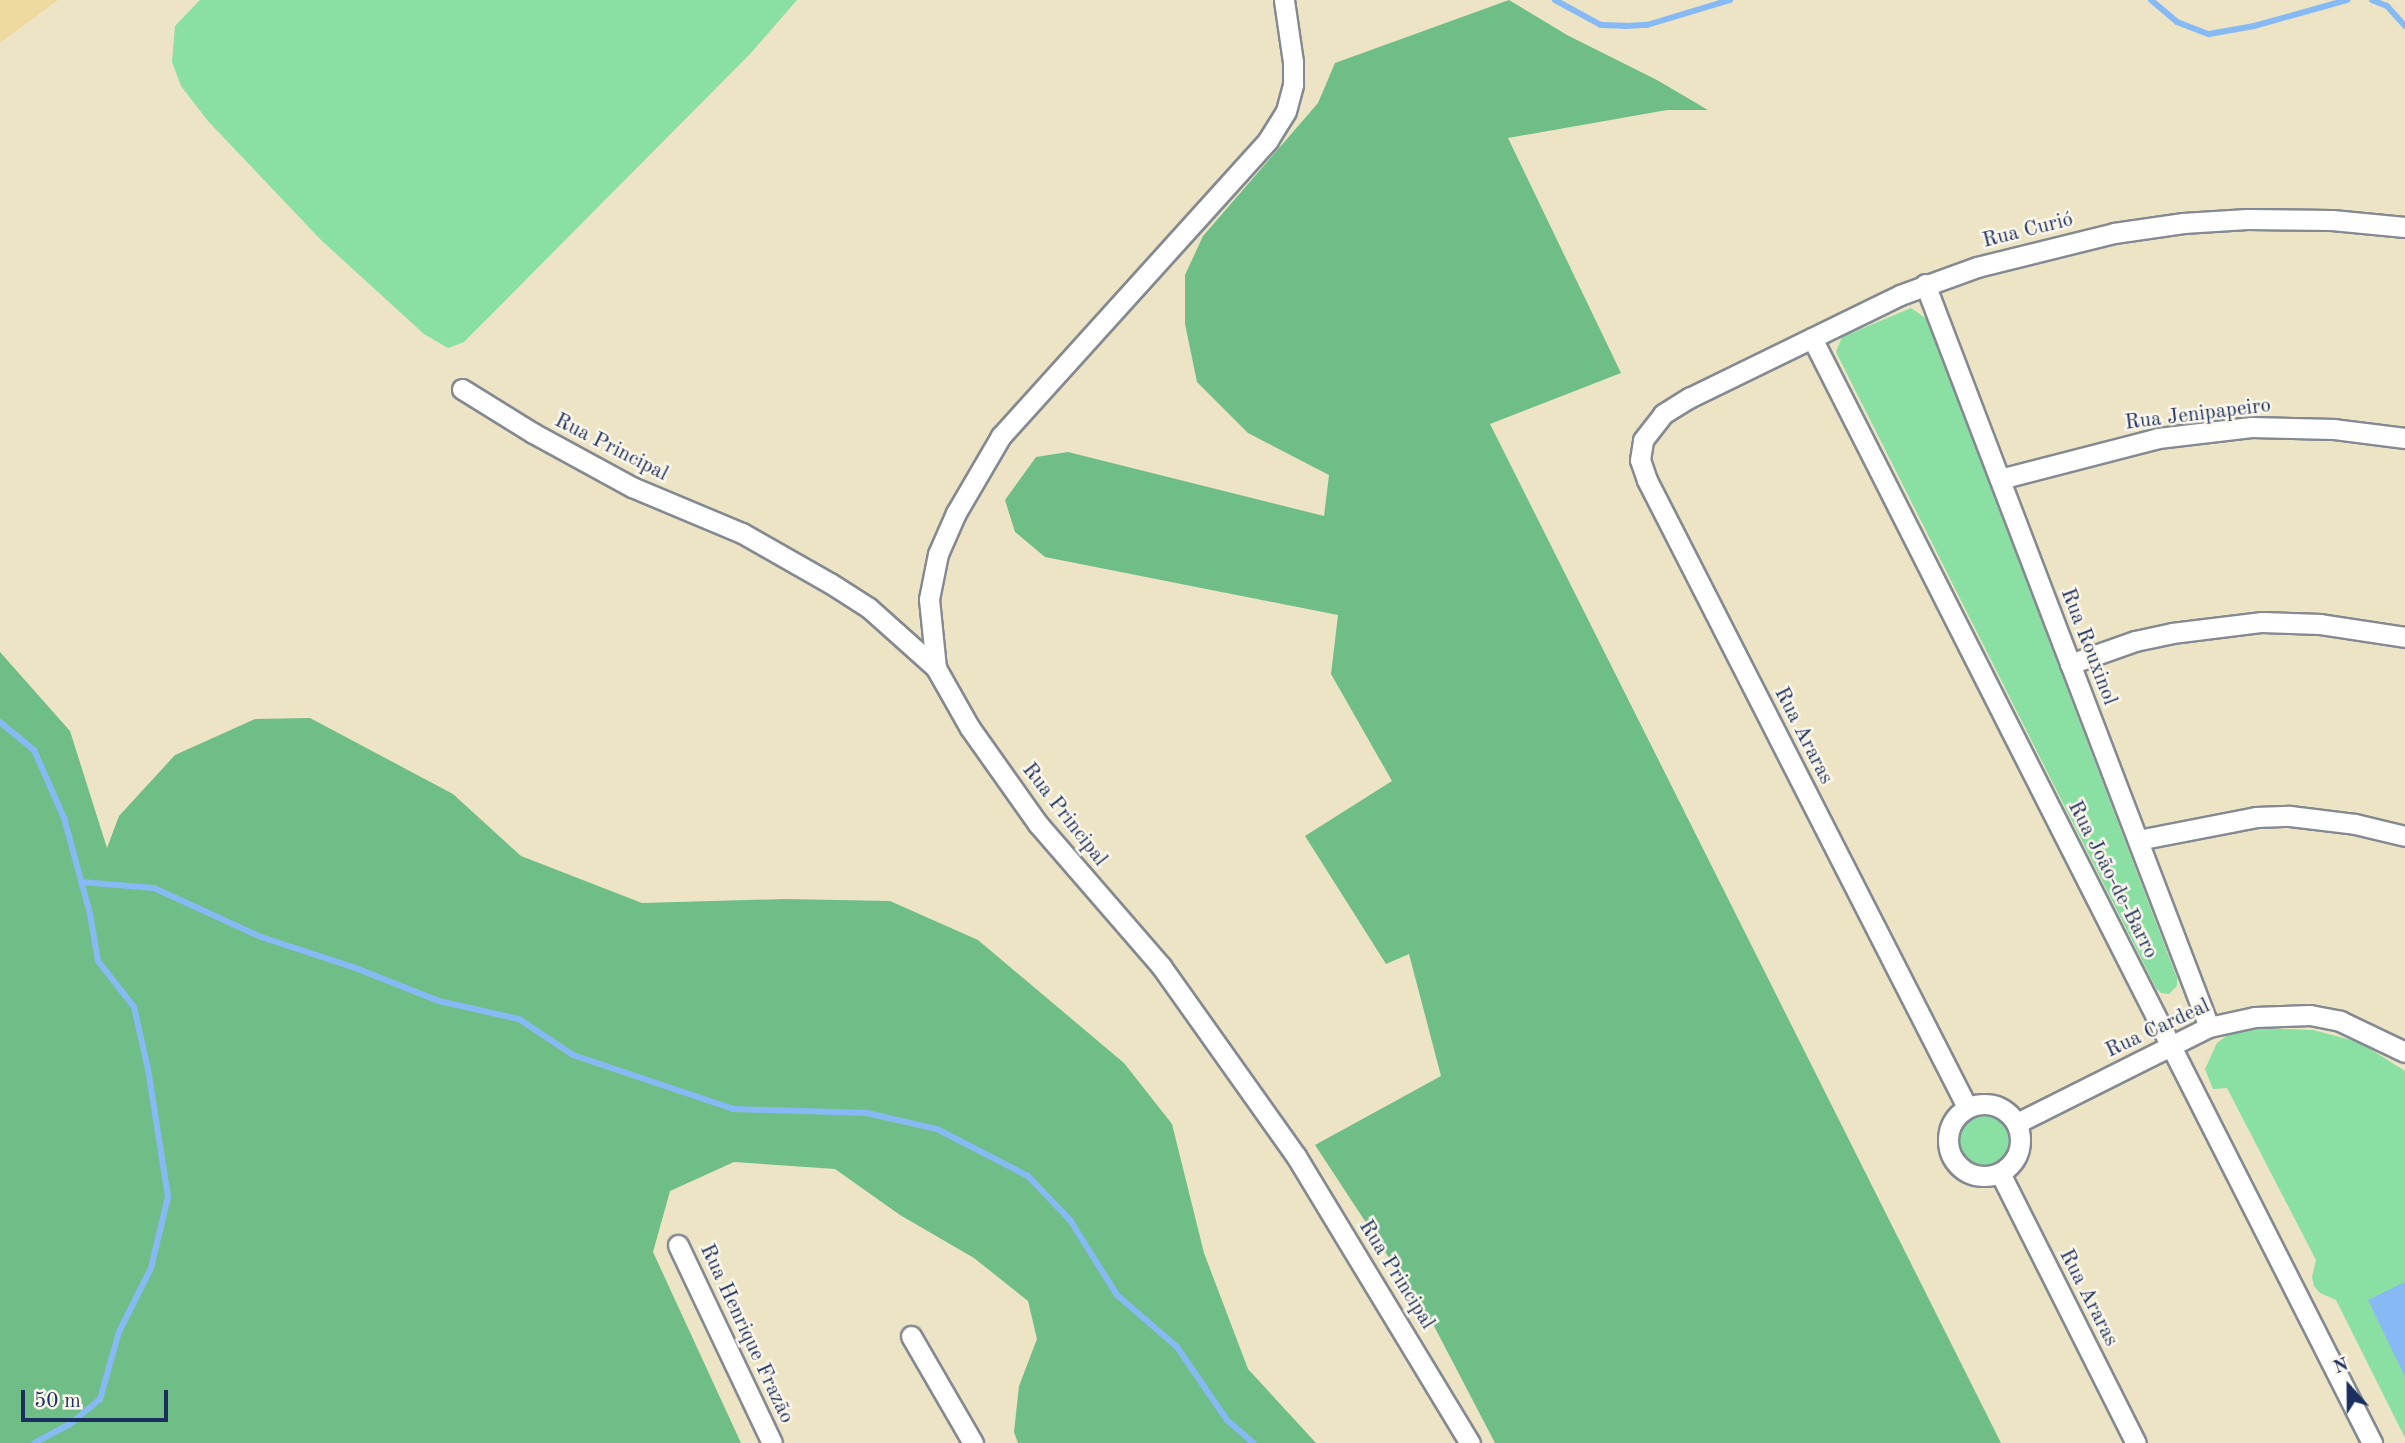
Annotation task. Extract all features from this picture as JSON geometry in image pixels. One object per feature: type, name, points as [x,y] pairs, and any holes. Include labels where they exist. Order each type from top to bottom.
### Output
[{"type":"street","points":[[936,668],[929,598],[938,554],[956,513],[1001,436],[1268,140],[1286,111],[1293,84],[1293,62],[1284,0]]},
{"type":"street","name":"Rua Curió","points":[[1689,398],[1925,285],[2049,248],[2114,233],[2183,223],[2247,219],[2332,220],[2405,227]]},
{"type":"street","name":"Rua Rouxinol","points":[[1925,285],[2209,1027]]},
{"type":"street","name":"Rua João-de-Barro","points":[[1812,338],[2372,1443]]},
{"type":"street","name":"Rua Principal","points":[[462,389],[533,433],[632,487],[742,533],[830,583],[869,608],[936,668],[970,728],[1038,824],[1161,966],[1296,1156],[1438,1385],[1470,1443]]},
{"type":"street","name":"Rua Araras","points":[[1689,398],[1663,414],[1643,440],[1640,460],[1647,480],[1967,1107]]},
{"type":"street","name":"Rua Jenipapeiro","points":[[2000,478],[2158,438],[2251,427],[2334,429],[2405,438]]},
{"type":"street","points":[[2070,664],[2135,641],[2172,633],[2262,622],[2320,624],[2405,637]]},
{"type":"street","points":[[2138,840],[2256,817],[2290,816],[2355,824],[2405,836]]},
{"type":"street","name":"Rua Cardeal","points":[[2017,1124],[2209,1027],[2255,1017],[2309,1015],[2340,1021],[2405,1052]]},
{"type":"street","points":[[1990,1104],[2010,1114],[2017,1124],[2020,1146],[2009,1166],[2000,1173],[1975,1176],[1954,1162],[1947,1138],[1957,1115],[1967,1107],[1990,1104]]},
{"type":"street","name":"Rua Araras","points":[[2000,1173],[2136,1443]]},
{"type":"street","name":"Rua Henrique Frazão","points":[[678,1245],[772,1443]]},
{"type":"street","points":[[911,1336],[973,1443]]},
{"type":"green space","points":[[200,0],[797,0],[750,54],[464,342],[448,348],[424,334],[321,240],[208,121],[181,86],[172,62],[175,26]]},
{"type":"green space","points":[[1509,0],[1567,35],[1657,80],[1708,110],[1667,110],[1508,138],[1621,373],[1490,424],[2001,1443],[1495,1443],[1434,1326],[1315,1145],[1441,1076],[1409,954],[1386,964],[1305,836],[1392,781],[1331,674],[1338,615],[1045,557],[1015,532],[1005,500],[1036,457],[1068,452],[1324,516],[1329,475],[1248,433],[1197,382],[1185,324],[1185,275],[1203,236],[1318,103],[1335,63]]},
{"type":"green space","points":[[1911,308],[1927,319],[2177,978],[2177,986],[2169,994],[2161,993],[2156,988],[1836,352],[1842,337]]},
{"type":"green space","points":[[0,652],[70,731],[107,848],[119,816],[175,755],[255,719],[310,718],[453,794],[521,856],[642,903],[785,899],[890,901],[978,940],[1124,1063],[1172,1124],[1204,1253],[1248,1369],[1316,1443],[1018,1443],[1014,1432],[1019,1386],[1037,1339],[1028,1301],[974,1258],[900,1215],[835,1169],[734,1162],[670,1191],[653,1252],[741,1443],[0,1443]]},
{"type":"green space","points":[[2257,1028],[2313,1030],[2359,1042],[2405,1071],[2405,1438],[2336,1300],[2320,1293],[2314,1286],[2312,1277],[2316,1260],[2227,1088],[2213,1089],[2205,1069],[2217,1043],[2229,1034]]},
{"type":"green space","points":[[1978,1111],[1990,1111],[2005,1119],[2013,1134],[2013,1146],[2005,1161],[1990,1169],[1978,1169],[1963,1161],[1955,1146],[1955,1134],[1963,1119]]},
{"type":"sand","points":[[0,0],[58,0],[0,43]]},
{"type":"water","points":[[2405,1282],[2405,1377],[2368,1300]]},
{"type":"waterway","points":[[1555,0],[1601,25],[1625,26],[1647,25],[1730,0]]},
{"type":"waterway","points":[[2151,0],[2177,22],[2209,34],[2254,26],[2347,0]]},
{"type":"waterway","points":[[2372,0],[2387,6],[2405,26]]},
{"type":"waterway","points":[[0,722],[34,750],[64,818],[90,914],[98,961],[134,1007],[148,1069],[168,1197],[151,1268],[119,1332],[100,1399],[70,1424],[35,1443]]},
{"type":"waterway","points":[[81,882],[154,888],[261,937],[353,967],[439,1001],[519,1019],[573,1055],[733,1109],[867,1113],[937,1129],[1028,1176],[1070,1220],[1117,1295],[1177,1347],[1227,1420],[1253,1443]]}]
